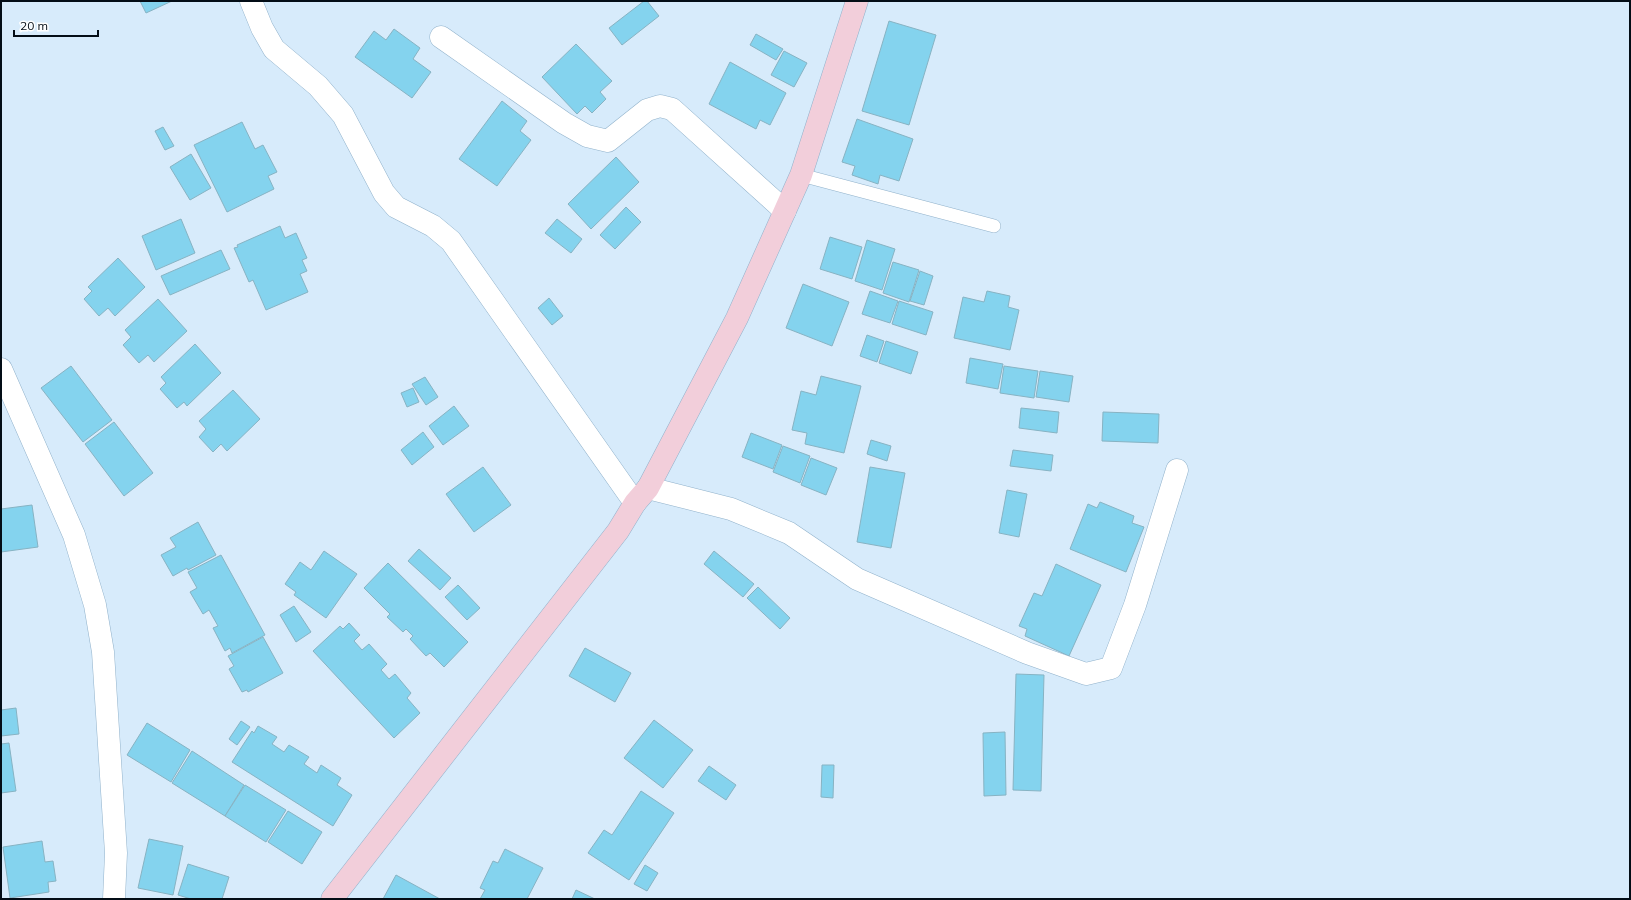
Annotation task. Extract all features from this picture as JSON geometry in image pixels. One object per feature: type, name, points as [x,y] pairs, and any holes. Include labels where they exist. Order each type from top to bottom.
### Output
[{"type":"street","points":[[251,1],[262,28],[274,49],[318,86],[343,115],[384,193],[396,207],[433,226],[451,241],[642,495],[731,509],[789,533],[857,579],[1027,653],[1086,674],[1111,668],[1135,605],[1177,470]]},
{"type":"street","points":[[332,899],[618,531],[642,495],[737,318],[801,175],[857,1]]},
{"type":"street","points":[[441,37],[564,123],[587,136],[608,141],[646,110],[660,106],[672,109],[785,210]]},
{"type":"street","points":[[1,369],[74,535],[95,605],[103,652],[116,853],[114,899]]},
{"type":"lane","points":[[801,175],[994,226]]},
{"type":"building","points":[[140,1],[172,1],[146,13]]},
{"type":"building","points":[[644,1],[647,1],[659,16],[622,45],[609,28]]},
{"type":"building","points":[[889,21],[936,35],[909,125],[862,111]]},
{"type":"building","points":[[394,29],[420,48],[413,59],[431,72],[412,98],[355,57],[374,31],[386,40]]},
{"type":"building","points":[[756,34],[783,49],[776,60],[750,45]]},
{"type":"building","points":[[576,44],[612,81],[600,92],[606,99],[592,113],[585,106],[577,114],[542,77]]},
{"type":"building","points":[[784,51],[807,63],[794,87],[771,75]]},
{"type":"building","points":[[730,62],[786,93],[770,125],[760,120],[756,129],[709,104]]},
{"type":"building","points":[[502,101],[527,121],[520,131],[531,140],[497,186],[459,159]]},
{"type":"building","points":[[857,119],[913,139],[899,181],[880,175],[878,184],[852,175],[855,166],[842,162]]},
{"type":"building","points":[[242,122],[255,149],[263,145],[277,172],[268,176],[274,189],[227,212],[194,145]]},
{"type":"building","points":[[163,127],[174,146],[165,150],[155,131]]},
{"type":"building","points":[[191,154],[211,188],[190,200],[170,167]]},
{"type":"building","points":[[616,157],[639,182],[591,229],[568,204]]},
{"type":"building","points":[[626,207],[641,222],[615,249],[600,235]]},
{"type":"building","points":[[181,219],[195,253],[156,270],[142,236]]},
{"type":"building","points":[[557,219],[582,239],[571,253],[545,233]]},
{"type":"building","points":[[280,226],[285,238],[296,233],[307,258],[302,260],[307,271],[300,274],[308,292],[266,310],[253,280],[249,282],[234,248],[238,247],[237,245]]},
{"type":"building","points":[[830,237],[862,247],[852,279],[820,269]]},
{"type":"building","points":[[867,240],[895,249],[882,290],[855,281]]},
{"type":"building","points":[[221,250],[230,269],[170,295],[161,276]]},
{"type":"building","points":[[118,258],[145,287],[115,316],[108,308],[99,316],[84,299],[92,291],[88,287]]},
{"type":"building","points":[[893,262],[919,270],[909,302],[883,293]]},
{"type":"building","points":[[920,271],[933,276],[924,305],[910,301]]},
{"type":"building","points":[[803,284],[849,302],[832,346],[786,328]]},
{"type":"building","points":[[870,291],[898,301],[890,323],[862,314]]},
{"type":"building","points":[[987,291],[1010,296],[1008,307],[1019,310],[1010,350],[954,338],[963,297],[984,302]]},
{"type":"building","points":[[549,298],[563,316],[552,325],[538,308]]},
{"type":"building","points":[[158,299],[187,331],[154,362],[148,355],[139,363],[123,345],[131,337],[125,330]]},
{"type":"building","points":[[899,301],[933,312],[926,335],[892,324]]},
{"type":"building","points":[[867,335],[884,341],[877,362],[860,356]]},
{"type":"building","points":[[886,341],[918,352],[911,374],[879,363]]},
{"type":"building","points":[[195,344],[221,373],[187,406],[184,402],[177,408],[160,389],[166,383],[161,377]]},
{"type":"building","points":[[970,358],[1003,364],[998,389],[966,383]]},
{"type":"building","points":[[71,366],[112,420],[83,442],[41,388]]},
{"type":"building","points":[[1004,366],[1038,371],[1034,398],[1000,393]]},
{"type":"building","points":[[1040,371],[1073,376],[1069,402],[1036,397]]},
{"type":"building","points":[[821,376],[861,386],[844,453],[805,444],[807,433],[792,430],[801,391],[816,395]]},
{"type":"building","points":[[425,377],[438,397],[426,405],[412,384]]},
{"type":"building","points":[[413,388],[419,402],[407,407],[401,393]]},
{"type":"building","points":[[233,390],[260,419],[227,451],[221,444],[213,452],[199,437],[206,429],[199,421]]},
{"type":"building","points":[[454,406],[469,426],[443,445],[429,426]]},
{"type":"building","points":[[1021,408],[1059,412],[1057,433],[1019,428]]},
{"type":"building","points":[[1103,412],[1159,414],[1158,443],[1102,441]]},
{"type":"building","points":[[114,422],[153,473],[124,496],[85,444]]},
{"type":"building","points":[[423,432],[434,447],[412,465],[401,450]]},
{"type":"building","points":[[751,433],[782,445],[773,469],[742,457]]},
{"type":"building","points":[[871,440],[891,446],[887,461],[867,454]]},
{"type":"building","points":[[783,446],[810,456],[800,483],[773,472]]},
{"type":"building","points":[[1013,450],[1053,455],[1051,471],[1010,466]]},
{"type":"building","points":[[811,458],[837,468],[826,495],[801,485]]},
{"type":"building","points":[[483,467],[511,505],[474,532],[446,494]]},
{"type":"building","points":[[870,467],[905,473],[891,548],[857,542]]},
{"type":"building","points":[[1007,490],[1027,494],[1019,537],[999,533]]},
{"type":"building","points":[[1100,502],[1134,516],[1132,523],[1144,527],[1126,572],[1070,549],[1088,504],[1097,508]]},
{"type":"building","points":[[32,505],[38,547],[1,552],[1,509]]},
{"type":"building","points":[[198,522],[216,555],[173,576],[161,555],[176,547],[170,538]]},
{"type":"building","points":[[419,549],[451,578],[440,590],[408,561]]},
{"type":"building","points":[[324,551],[357,574],[326,618],[294,595],[296,592],[285,584],[300,562],[311,570]]},
{"type":"building","points":[[714,551],[754,584],[743,597],[704,564]]},
{"type":"building","points":[[221,555],[265,635],[232,653],[230,648],[225,651],[213,628],[218,626],[209,610],[203,614],[190,592],[197,588],[188,572]]},
{"type":"building","points":[[388,563],[468,642],[444,667],[430,653],[426,656],[410,639],[413,636],[406,629],[403,632],[387,617],[390,614],[364,588]]},
{"type":"building","points":[[1056,564],[1101,585],[1069,656],[1025,636],[1027,629],[1019,626],[1034,593],[1042,596]]},
{"type":"building","points":[[458,585],[480,608],[467,620],[445,597]]},
{"type":"building","points":[[758,587],[790,618],[780,629],[747,598]]},
{"type":"building","points":[[294,606],[311,632],[296,642],[280,615]]},
{"type":"building","points":[[349,623],[360,635],[354,641],[362,650],[369,644],[387,664],[381,670],[389,679],[395,674],[411,693],[407,698],[420,713],[394,738],[313,651],[340,626],[343,629]]},
{"type":"building","points":[[263,637],[283,673],[248,692],[247,690],[242,692],[229,669],[234,666],[228,656]]},
{"type":"building","points":[[585,648],[631,673],[615,702],[569,676]]},
{"type":"building","points":[[1016,674],[1044,675],[1041,791],[1013,790]]},
{"type":"building","points":[[16,708],[19,734],[1,736],[1,710]]},
{"type":"building","points":[[654,720],[693,750],[663,788],[624,758]]},
{"type":"building","points":[[241,721],[250,727],[237,745],[229,739]]},
{"type":"building","points":[[147,723],[190,750],[171,782],[127,755]]},
{"type":"building","points":[[258,726],[277,737],[272,744],[284,752],[289,745],[309,757],[304,764],[317,773],[321,765],[341,778],[337,785],[352,795],[333,826],[232,762],[252,731],[254,733]]},
{"type":"building","points":[[1005,732],[1006,795],[984,796],[983,733]]},
{"type":"building","points":[[9,743],[16,791],[1,793],[1,744]]},
{"type":"building","points":[[192,751],[244,785],[225,816],[172,783]]},
{"type":"building","points":[[822,765],[834,765],[833,798],[821,797]]},
{"type":"building","points":[[709,766],[736,785],[726,800],[698,781]]},
{"type":"building","points":[[245,785],[286,810],[266,842],[225,816]]},
{"type":"building","points":[[641,791],[674,813],[629,880],[588,853],[604,830],[612,835]]},
{"type":"building","points":[[288,811],[322,832],[302,864],[268,842]]},
{"type":"building","points":[[149,839],[183,846],[173,895],[138,888]]},
{"type":"building","points":[[42,841],[45,862],[53,861],[56,881],[48,882],[49,892],[10,898],[3,847]]},
{"type":"building","points":[[505,849],[543,868],[527,899],[480,899],[485,890],[480,888],[493,861],[498,863]]},
{"type":"building","points":[[188,864],[229,877],[222,899],[191,899],[178,895]]},
{"type":"building","points":[[645,865],[658,873],[647,891],[634,884]]},
{"type":"building","points":[[396,875],[440,899],[383,899]]},
{"type":"building","points":[[576,890],[595,899],[572,899]]}]
